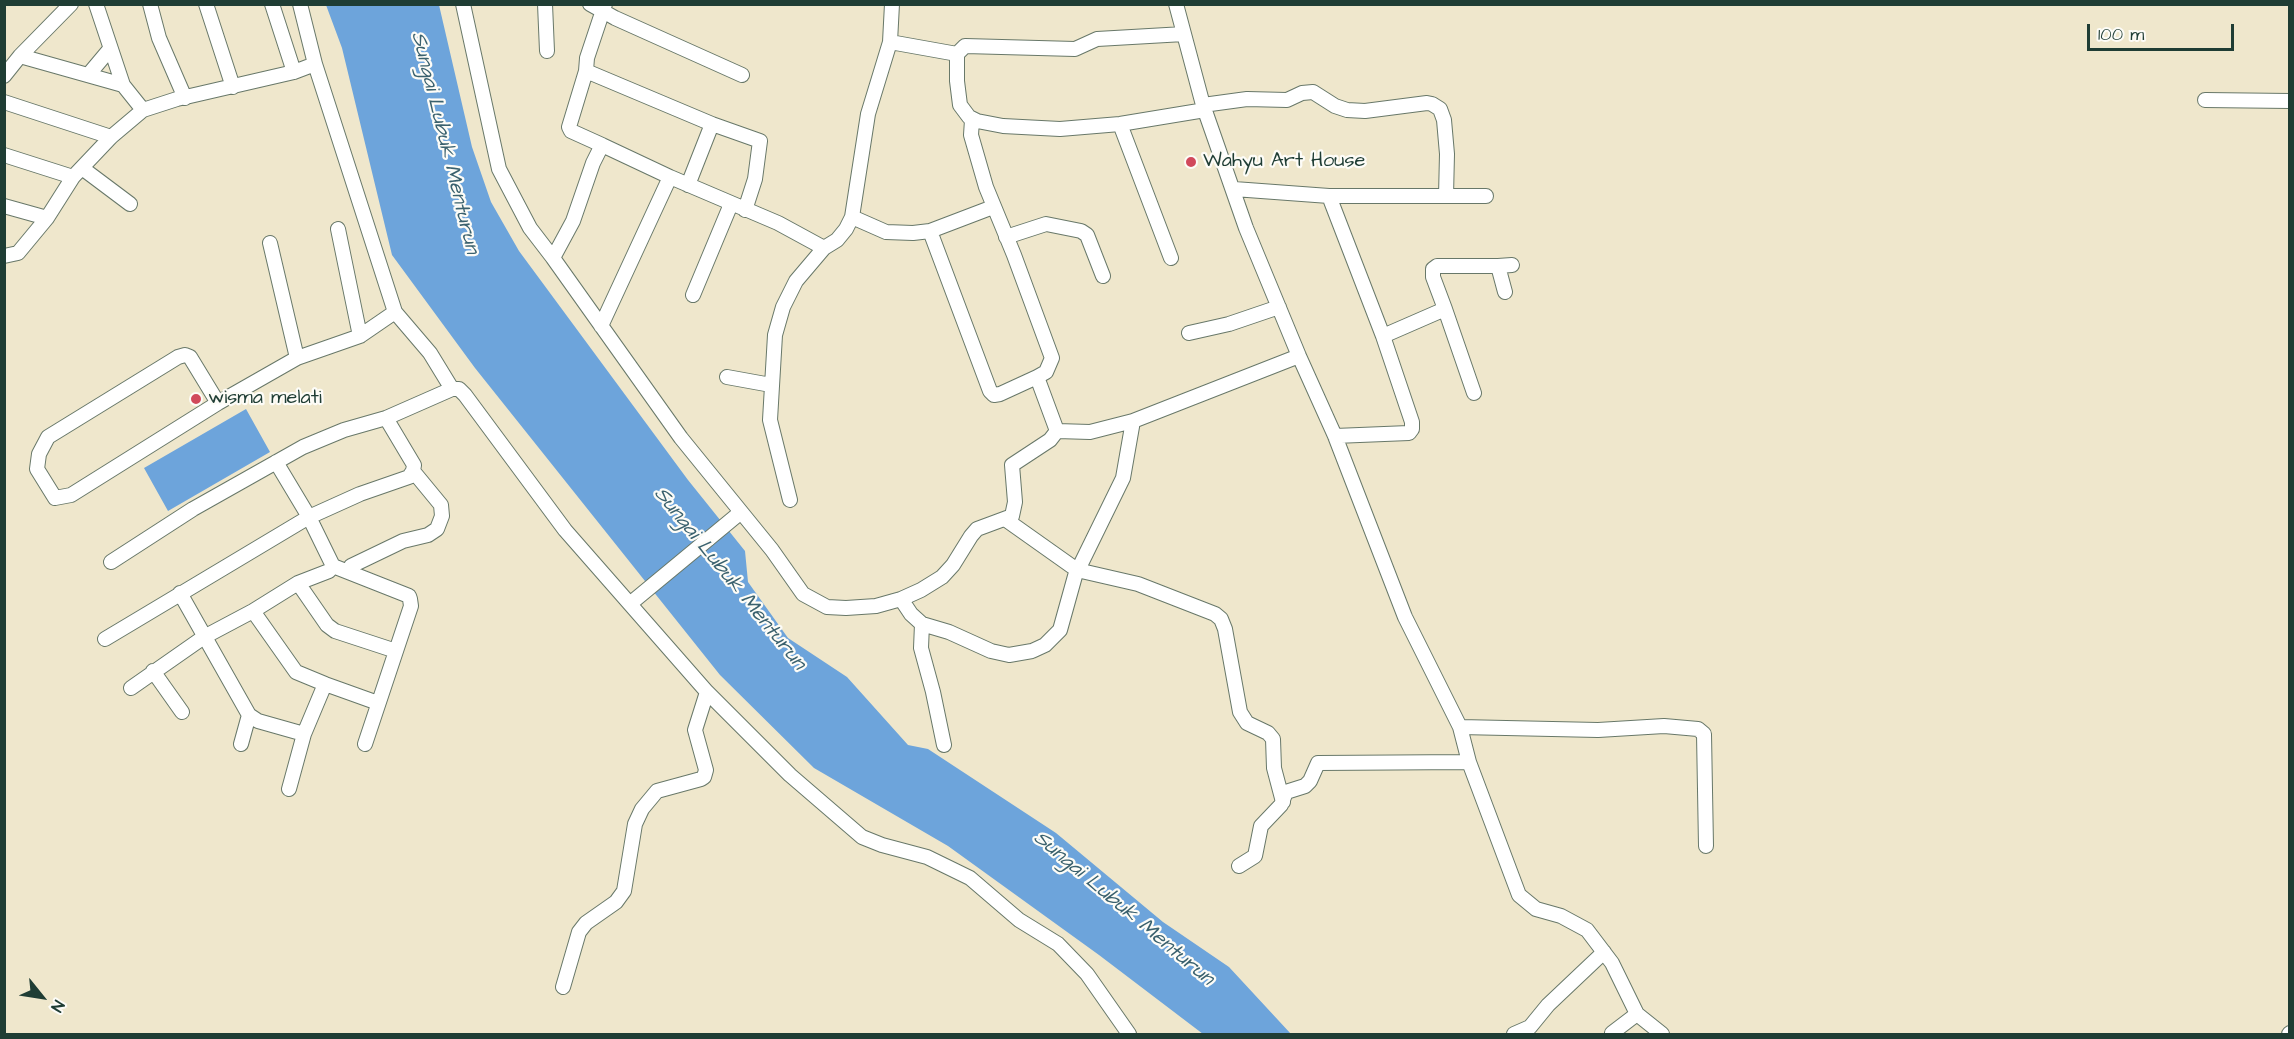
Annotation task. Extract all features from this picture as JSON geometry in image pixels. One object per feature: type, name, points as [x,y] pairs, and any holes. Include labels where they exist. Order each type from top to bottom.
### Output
[{"type":"street","points":[[4,76],[70,4]]},
{"type":"street","points":[[96,4],[123,85],[143,110]]},
{"type":"street","points":[[150,4],[159,38],[185,98]]},
{"type":"street","points":[[206,4],[233,87]]},
{"type":"street","points":[[272,4],[294,72]]},
{"type":"street","points":[[300,4],[315,64],[395,312],[430,353],[452,389]]},
{"type":"street","points":[[463,4],[499,169],[530,228],[681,438],[738,514],[772,550],[802,594],[827,607],[876,606],[901,599],[942,577],[957,560],[977,529],[1012,516],[1014,511],[1012,465],[1050,440],[1057,431]]},
{"type":"street","points":[[545,4],[547,51]]},
{"type":"street","points":[[590,4],[604,8],[742,75]]},
{"type":"street","points":[[790,500],[770,420],[775,335],[783,307],[796,281],[824,248],[837,240],[852,217],[868,114],[890,42],[892,4]]},
{"type":"street","points":[[1176,4],[1204,108],[1246,228],[1335,436],[1405,617],[1460,728],[1469,762],[1519,895],[1536,909],[1561,916],[1587,930],[1619,975],[1637,1014],[1662,1035]]},
{"type":"street","points":[[604,8],[568,127],[571,131],[778,224],[824,248]]},
{"type":"street","points":[[1184,34],[1097,39],[1074,49],[968,46],[960,48],[957,54],[960,105],[972,120],[1003,126],[1060,129],[1120,124],[1247,99],[1287,99],[1302,93],[1313,92],[1335,106],[1347,110],[1365,111],[1427,103],[1440,109],[1443,120],[1447,154],[1446,196]]},
{"type":"street","points":[[890,42],[957,54]]},
{"type":"street","points":[[89,74],[110,49]]},
{"type":"street","points":[[20,56],[123,85]]},
{"type":"street","points":[[4,256],[18,253],[46,218],[77,172],[111,137],[143,110],[294,72],[315,64]]},
{"type":"street","points":[[586,71],[712,124],[760,141],[755,179],[745,210]]},
{"type":"street","points":[[2205,100],[2289,101],[2289,87]]},
{"type":"street","points":[[4,102],[111,137]]},
{"type":"street","points":[[930,231],[990,391],[994,395],[1000,394],[1046,372],[1052,358],[993,207],[971,135],[972,120]]},
{"type":"street","points":[[688,185],[712,124]]},
{"type":"street","points":[[1120,124],[1171,258]]},
{"type":"street","points":[[553,258],[573,221],[593,163],[602,145]]},
{"type":"street","points":[[4,155],[77,172],[130,204]]},
{"type":"street","points":[[601,326],[670,177]]},
{"type":"street","points":[[1234,189],[1329,195],[1486,196]]},
{"type":"street","points":[[1329,195],[1413,422],[1409,433],[1335,436]]},
{"type":"street","points":[[693,295],[731,204]]},
{"type":"street","points":[[4,206],[46,218]]},
{"type":"street","points":[[852,217],[886,232],[898,234],[930,231],[993,207]]},
{"type":"street","points":[[1006,237],[1046,224],[1081,231],[1087,235],[1103,276]]},
{"type":"street","points":[[338,229],[360,336]]},
{"type":"street","points":[[270,243],[297,358]]},
{"type":"street","points":[[1474,393],[1432,277],[1433,269],[1437,266],[1505,266],[1505,292]]},
{"type":"street","points":[[1188,333],[1229,324],[1279,307]]},
{"type":"street","points":[[1383,336],[1445,309]]},
{"type":"street","points":[[218,403],[190,357],[185,355],[178,357],[48,437],[39,454],[37,469],[55,498],[71,495],[218,403],[297,358],[360,336],[395,312]]},
{"type":"street","points":[[1057,431],[1090,432],[1133,421],[1299,356]]},
{"type":"street","points":[[1037,376],[1057,431]]},
{"type":"street","points":[[727,377],[771,385]]},
{"type":"street","points":[[111,562],[193,509],[303,447],[344,430],[386,418],[452,389],[459,389],[565,530],[634,600],[707,692],[790,776],[862,837],[927,857],[970,878],[1019,920],[1058,944],[1087,974],[1129,1035]]},
{"type":"street","points":[[105,639],[309,517],[360,494],[409,477],[414,465],[386,418]]},
{"type":"street","points":[[901,599],[922,624],[949,632],[991,651],[1009,655],[1032,651],[1046,645],[1060,630],[1077,570],[1123,478],[1133,421]]},
{"type":"street","points":[[276,462],[309,517],[333,566],[409,596],[411,606],[365,744]]},
{"type":"street","points":[[349,571],[351,566],[403,541],[428,536],[437,529],[442,516],[441,505],[413,471]]},
{"type":"street","points":[[634,600],[738,514]]},
{"type":"street","points":[[1005,519],[1077,570],[1138,584],[1215,614],[1221,620],[1225,629],[1240,712],[1247,723],[1260,728],[1273,740],[1274,768],[1283,802]]},
{"type":"street","points":[[131,688],[153,670],[204,637],[253,611],[298,583],[329,571],[333,566]]},
{"type":"street","points":[[298,583],[327,625],[335,632],[396,651]]},
{"type":"street","points":[[180,593],[249,715],[258,721],[304,734]]},
{"type":"street","points":[[253,611],[296,672],[378,703]]},
{"type":"street","points":[[922,624],[921,648],[944,745]]},
{"type":"street","points":[[153,670],[182,712]]},
{"type":"street","points":[[289,789],[304,734],[325,684]]},
{"type":"street","points":[[563,987],[579,932],[591,919],[616,902],[624,891],[635,824],[642,809],[657,791],[704,777],[706,770],[695,730],[707,692]]},
{"type":"street","points":[[241,744],[249,715]]},
{"type":"street","points":[[1460,728],[1598,730],[1664,726],[1698,729],[1704,734],[1706,846]]},
{"type":"street","points":[[1239,866],[1255,856],[1261,826],[1283,802],[1287,792],[1305,786],[1310,781],[1315,766],[1322,762],[1469,762]]},
{"type":"street","points":[[1514,1035],[1530,1027],[1548,1005],[1604,952]]},
{"type":"street","points":[[1612,1034],[1637,1014]]},
{"type":"water","name":"Sungai Lubuk Menturun","points":[[326,5],[439,5],[472,147],[491,202],[519,251],[688,480],[745,551],[748,582],[788,638],[847,677],[908,745],[928,749],[1056,833],[1163,922],[1229,967],[1291,1034],[1203,1034],[1099,955],[948,846],[814,768],[720,675],[475,368],[392,255],[342,48]]},
{"type":"water","points":[[246,409],[270,452],[168,511],[144,468]]},
{"type":"place","name":"Wahyu Art House","points":[[1191,162]]},
{"type":"place","name":"wisma melati","points":[[196,399]]}]
